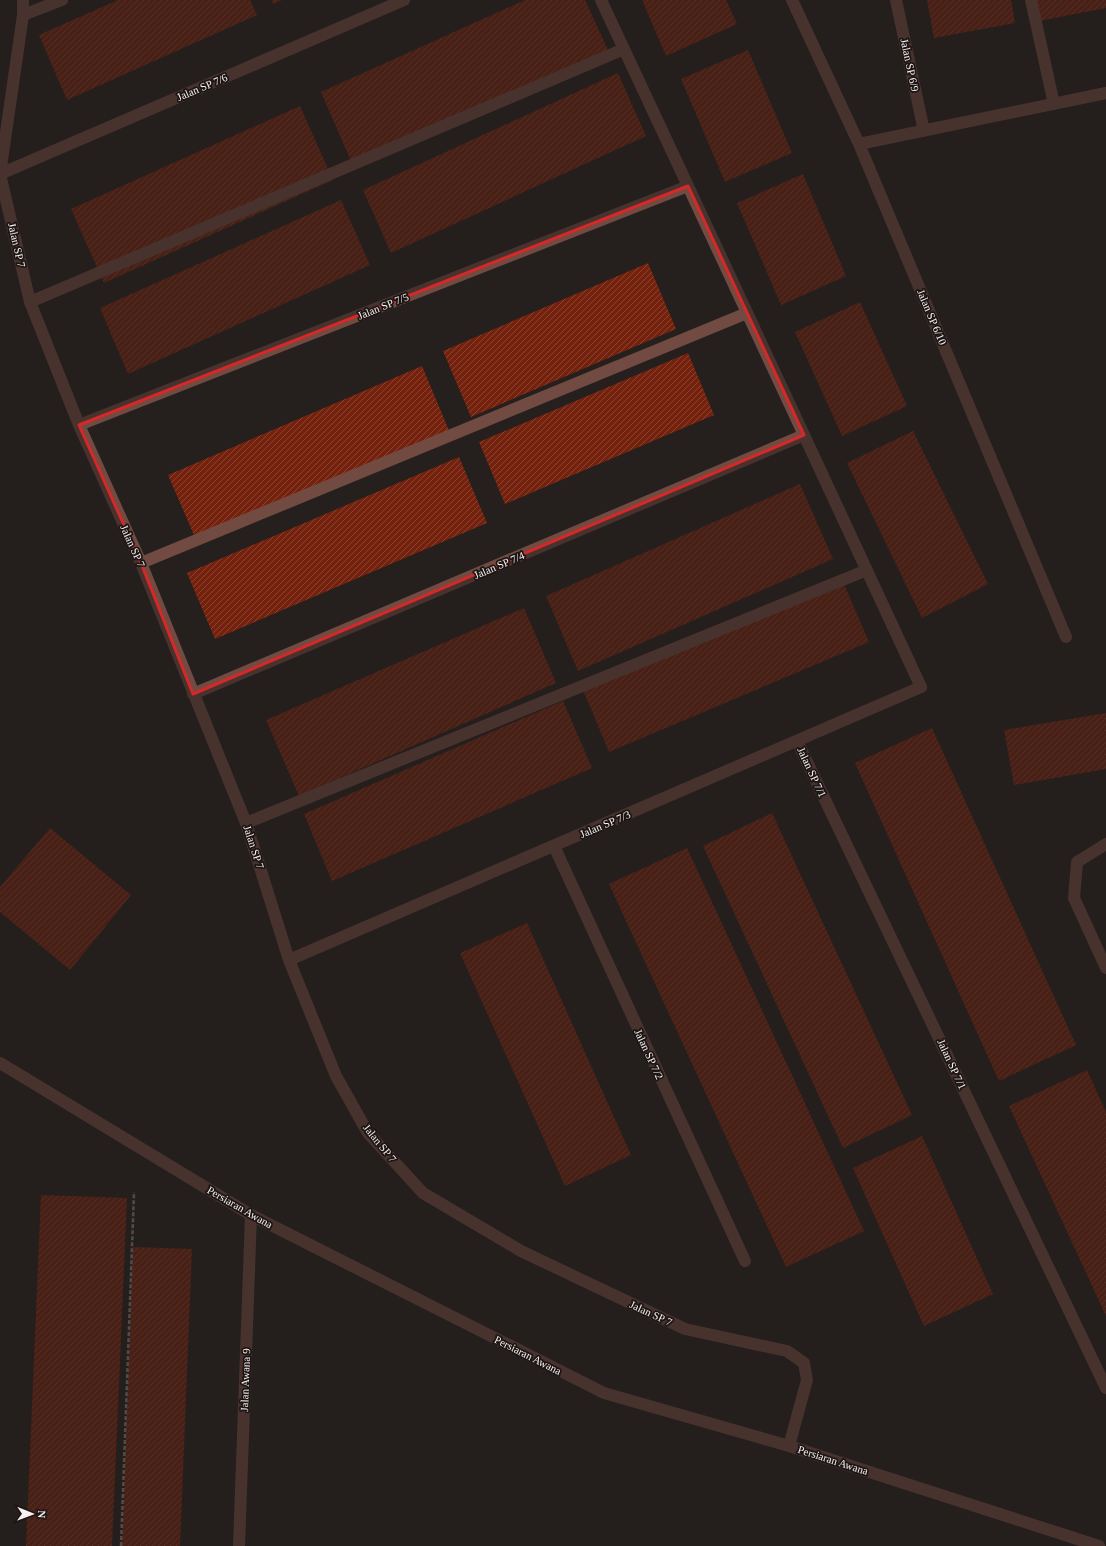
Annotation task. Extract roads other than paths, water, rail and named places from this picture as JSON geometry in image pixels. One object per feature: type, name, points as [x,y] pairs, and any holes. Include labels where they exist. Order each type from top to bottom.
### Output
[{"type":"street","name":"Jalan SP 7","points":[[23,0],[23,15],[0,174],[30,302],[79,425],[141,563],[246,823],[289,960],[336,1076],[368,1133],[423,1193],[521,1251],[685,1329],[787,1351],[804,1363],[807,1380],[789,1446]]},
{"type":"street","points":[[23,15],[62,0]]},
{"type":"street","name":"Jalan SP 7/6","points":[[0,174],[404,0]]},
{"type":"street","points":[[246,823],[867,570],[601,0]]},
{"type":"street","name":"Jalan SP 6/10","points":[[792,0],[859,144],[1066,637]]},
{"type":"street","name":"Jalan SP 6/9","points":[[896,0],[924,131]]},
{"type":"street","points":[[1031,0],[1054,104]]},
{"type":"street","points":[[30,302],[624,49]]},
{"type":"street","points":[[859,144],[1106,93]]},
{"type":"street","name":"Jalan SP 7/5","points":[[79,425],[688,186]]},
{"type":"street","points":[[141,563],[747,313]]},
{"type":"street","name":"Jalan SP 7/4","points":[[193,694],[804,435]]},
{"type":"street","name":"Jalan SP 7/3","points":[[289,960],[921,687],[867,570]]},
{"type":"street","name":"Jalan SP 7/1","points":[[797,741],[1106,1388]]},
{"type":"street","points":[[1106,844],[1077,862],[1074,898],[1106,968]]},
{"type":"street","name":"Jalan SP 7/2","points":[[554,846],[745,1261]]},
{"type":"street","name":"Persiaran Awana","points":[[0,1063],[251,1215],[604,1393],[789,1446],[1099,1546]]},
{"type":"street","name":"Jalan Awana 9","points":[[238,1546],[251,1215]]}]
